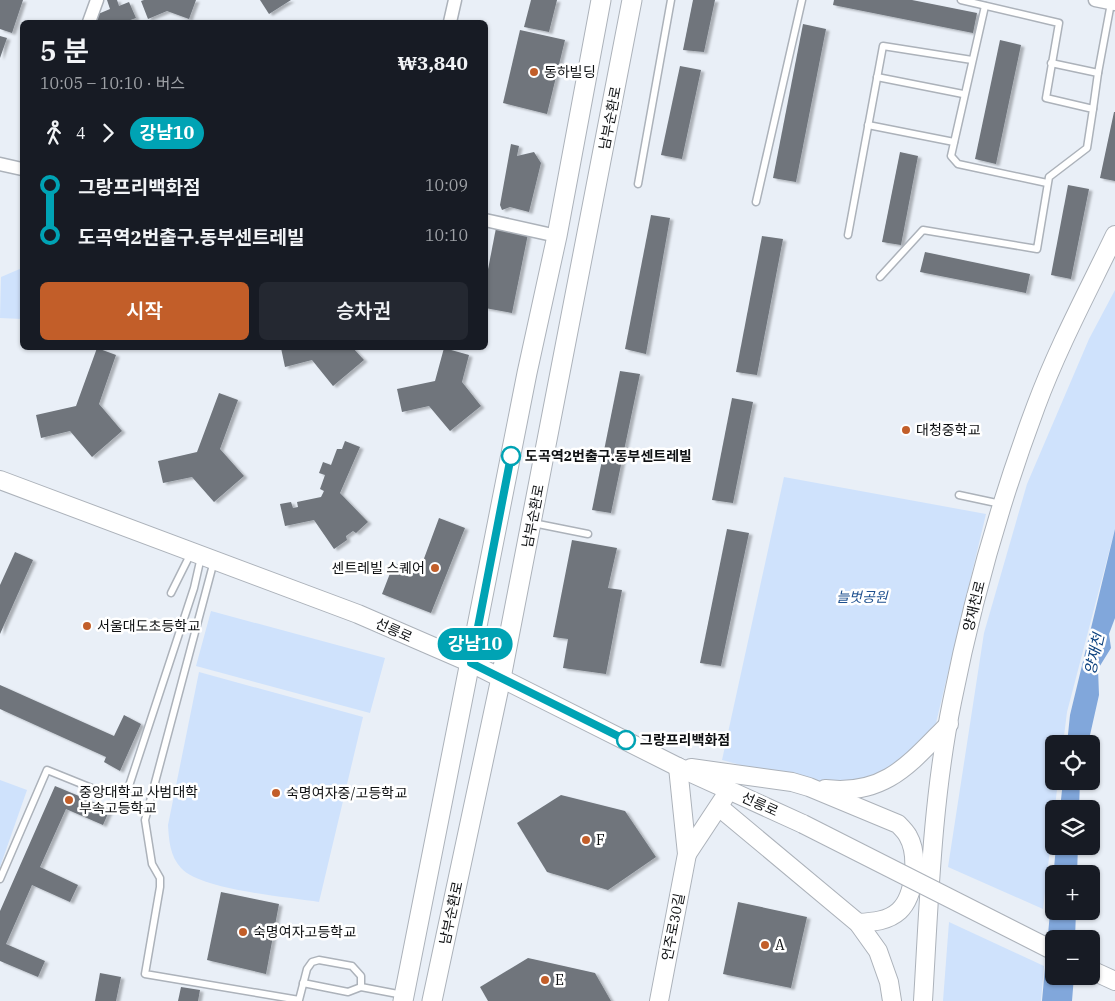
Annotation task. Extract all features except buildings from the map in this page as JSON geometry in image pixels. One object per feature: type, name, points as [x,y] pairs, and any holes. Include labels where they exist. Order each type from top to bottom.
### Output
[{"type":"main road","points":[[403,998],[471,663],[527,373],[557,236],[601,0]]},
{"type":"main road","name":"남부순환로","points":[[433,1001],[501,678],[632,0]]},
{"type":"street","points":[[90,20],[97,0]]},
{"type":"street","points":[[450,20],[455,0]]},
{"type":"street","points":[[1095,0],[1113,4]]},
{"type":"street","points":[[0,164],[20,169]]},
{"type":"street","points":[[488,221],[557,236]]},
{"type":"street","name":"양재천로","points":[[923,1001],[939,790],[962,654],[1001,504],[1037,404],[1073,320],[1115,235]]},
{"type":"street","name":"선릉로","points":[[0,480],[358,614],[471,663],[678,767],[803,824],[1045,946]]},
{"type":"street","points":[[687,854],[678,767],[728,772],[809,787],[852,790],[876,785],[898,774],[949,724]]},
{"type":"street","points":[[809,787],[898,824],[908,836],[913,851],[910,896],[899,911],[882,921],[858,923]]},
{"type":"street","points":[[687,854],[729,790]]},
{"type":"street","points":[[719,807],[858,923],[878,951],[889,982],[892,1001]]},
{"type":"street","name":"언주로30길","points":[[659,1001],[687,854]]},
{"type":"street","points":[[1100,974],[1115,981]]},
{"type":"lane","points":[[638,184],[671,0]]},
{"type":"lane","points":[[756,202],[802,0]]},
{"type":"lane","points":[[961,0],[1059,23],[1046,98],[1093,109]]},
{"type":"lane","points":[[880,276],[923,230],[1036,249],[1050,175],[1087,148],[1098,73],[1113,4]]},
{"type":"lane","points":[[985,6],[963,94],[951,156],[958,164],[1047,183]]},
{"type":"lane","points":[[848,235],[883,46],[972,60]]},
{"type":"lane","points":[[1051,63],[1098,73]]},
{"type":"lane","points":[[877,77],[963,94]]},
{"type":"lane","points":[[868,125],[954,142]]},
{"type":"lane","points":[[959,495],[1001,504]]},
{"type":"lane","points":[[532,522],[588,534]]},
{"type":"lane","points":[[171,594],[203,556]]},
{"type":"lane","points":[[0,879],[47,770],[99,791],[127,792],[203,556]]},
{"type":"lane","points":[[203,556],[146,820],[152,864],[160,878],[160,887],[145,974],[299,1000],[307,968],[312,962],[319,960],[352,966],[361,976],[361,987]]},
{"type":"lane","points":[[303,983],[348,992],[361,987],[403,998]]},
{"type":"green space","points":[[20,269],[20,319],[0,318],[1,277]]},
{"type":"green space","points":[[1115,290],[1115,529],[1067,712],[1064,735],[1045,735],[1045,790],[1057,790],[1056,800],[1045,800],[1045,855],[1049,855],[1048,865],[1045,865],[1043,909],[948,867],[984,633],[1027,484],[1089,339]]},
{"type":"green space","name":"늘벗공원","points":[[784,477],[986,514],[936,723],[917,752],[888,779],[838,791],[722,760]]},
{"type":"green space","points":[[211,611],[385,658],[370,713],[196,666]]},
{"type":"green space","points":[[199,672],[363,717],[319,902],[267,895],[207,882],[191,876],[181,868],[174,858],[168,825]]},
{"type":"green space","points":[[0,780],[27,790],[0,867]]},
{"type":"green space","points":[[949,922],[1044,966],[1041,1001],[943,1001]]},
{"type":"water","name":"양재천","points":[[1115,529],[1115,618],[1109,634],[1111,648],[1098,669],[1099,695],[1090,735],[1068,735],[1070,715]]},
{"type":"water","points":[[1062,790],[1080,790],[1079,800],[1061,800]]},
{"type":"water","points":[[1055,855],[1078,855],[1077,865],[1054,865]]},
{"type":"water","points":[[1049,920],[1076,920],[1075,930],[1048,930]]},
{"type":"water","points":[[1045,968],[1045,985],[1073,985],[1072,1001],[1042,1001]]},
{"type":"bus line","name":"강남10","points":[[511,456],[471,663],[626,740]]},
{"type":"place","name":"동하빌딩","points":[[534,72]]},
{"type":"place","name":"대청중학교","points":[[906,430]]},
{"type":"place","name":"도곡역2번출구.동부센트레빌","points":[[511,456]]},
{"type":"place","name":"센트레빌 스퀘어","points":[[435,568]]},
{"type":"place","name":"서울대도초등학교","points":[[87,626]]},
{"type":"place","name":"그랑프리백화점","points":[[626,740]]},
{"type":"place","name":"숙명여자중/고등학교","points":[[276,793]]},
{"type":"place","name":"중앙대학교 사범대학 부속고등학교","points":[[69,800]]},
{"type":"place","name":"F","points":[[586,840]]},
{"type":"place","name":"숙명여자고등학교","points":[[243,932]]},
{"type":"place","name":"A","points":[[765,945]]},
{"type":"place","name":"E","points":[[545,980]]}]
